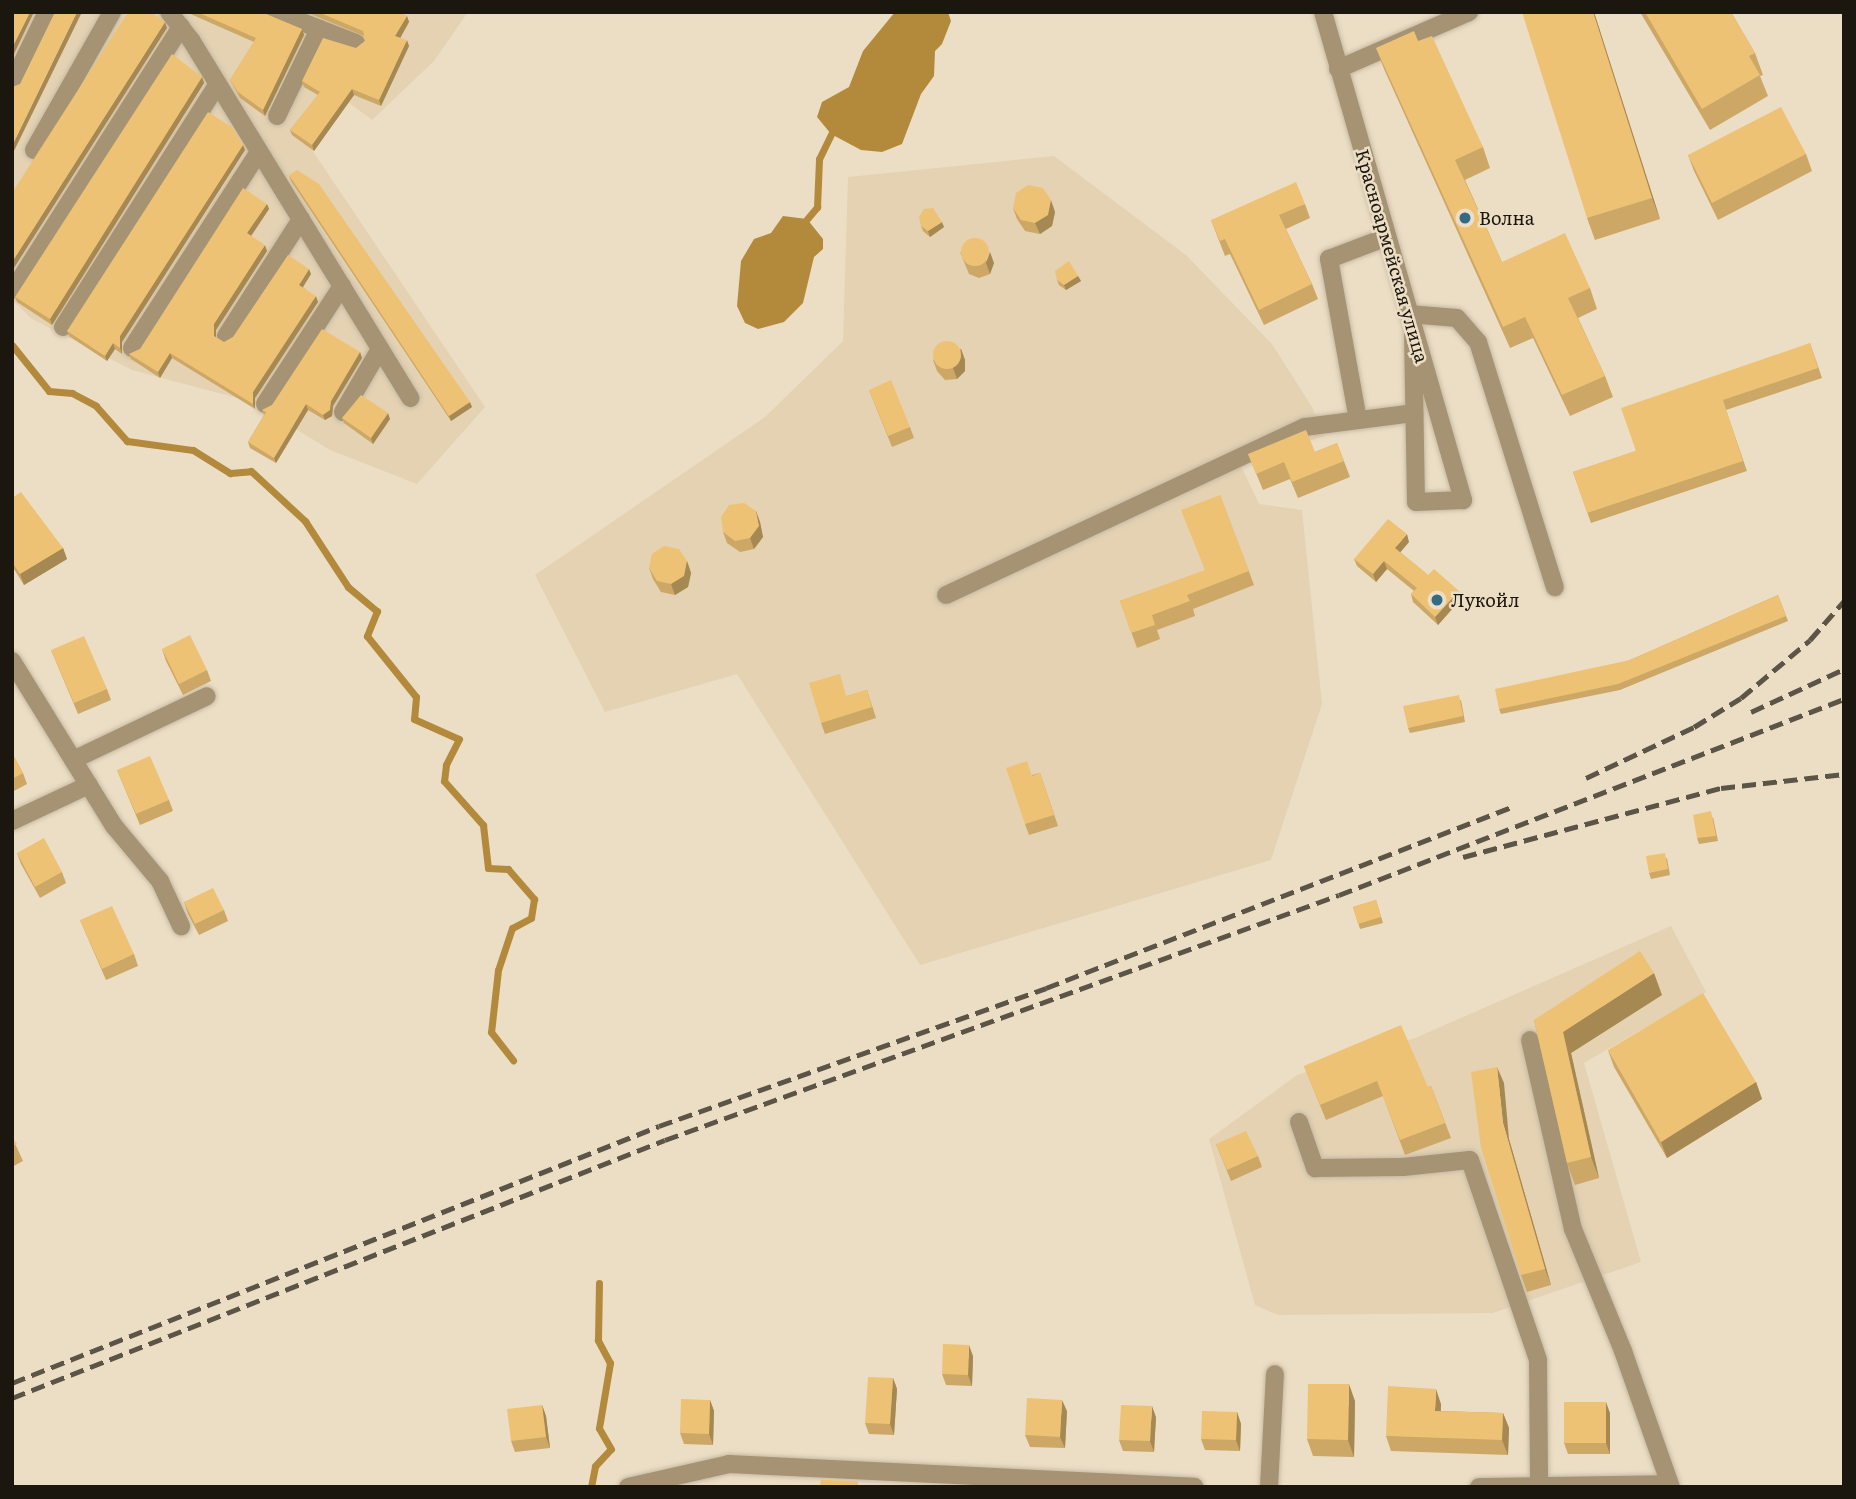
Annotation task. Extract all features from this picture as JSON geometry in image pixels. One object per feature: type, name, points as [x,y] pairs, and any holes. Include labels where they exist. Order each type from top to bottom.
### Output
[{"type":"street","points":[[12,83],[47,12]]},
{"type":"street","points":[[34,150],[112,12]]},
{"type":"street","points":[[169,12],[301,219],[410,398]]},
{"type":"street","points":[[276,12],[356,43]]},
{"type":"street","name":"Красноармейская улица","points":[[1323,12],[1463,500],[1416,502],[1414,413]]},
{"type":"street","points":[[1338,69],[1469,12]]},
{"type":"street","points":[[14,289],[181,27]]},
{"type":"street","points":[[277,116],[319,29]]},
{"type":"street","points":[[63,327],[217,85]]},
{"type":"street","points":[[132,348],[259,152]]},
{"type":"street","points":[[226,336],[301,219]]},
{"type":"street","points":[[1358,420],[1329,259],[1387,237]]},
{"type":"street","points":[[265,404],[342,286]]},
{"type":"street","points":[[946,595],[1305,427],[1414,413],[1411,320],[1457,318],[1478,342],[1555,587]]},
{"type":"street","points":[[343,412],[380,349]]},
{"type":"street","points":[[12,662],[114,826],[160,881],[181,926]]},
{"type":"street","points":[[74,760],[207,696]]},
{"type":"street","points":[[12,821],[89,785]]},
{"type":"street","points":[[1479,1487],[1670,1485],[1623,1351],[1573,1229],[1530,1040]]},
{"type":"street","points":[[1299,1122],[1315,1168],[1403,1167],[1470,1160],[1538,1360],[1539,1486]]},
{"type":"street","points":[[1269,1487],[1275,1374]]},
{"type":"street","points":[[628,1487],[729,1464],[1195,1487]]},
{"type":"shaded area","points":[[12,12],[468,12],[434,61],[372,120],[348,102],[310,147],[485,407],[417,484],[330,450],[252,402],[132,370],[32,319],[12,300]]},
{"type":"shaded area","points":[[895,12],[948,12],[951,21],[942,44],[935,51],[934,76],[921,94],[902,144],[882,152],[861,150],[831,134],[817,117],[822,102],[849,87],[863,51]]},
{"type":"shaded area","points":[[1054,156],[1186,255],[1272,344],[1312,407],[1324,436],[1241,466],[1259,504],[1302,510],[1322,704],[1271,860],[920,965],[737,674],[605,712],[535,575],[765,417],[843,341],[848,177]]},
{"type":"shaded area","points":[[783,216],[807,219],[823,239],[823,249],[814,257],[803,303],[784,322],[758,329],[745,323],[737,306],[741,261],[754,239],[771,233]]},
{"type":"shaded area","points":[[1671,926],[1706,992],[1584,1063],[1641,1262],[1493,1313],[1278,1315],[1255,1305],[1209,1139],[1297,1075],[1415,1038]]},
{"type":"building","points":[[12,12],[30,12],[12,48]]},
{"type":"building","points":[[55,12],[77,12],[12,146],[12,87],[20,84]]},
{"type":"building","points":[[128,12],[151,12],[165,22],[12,262],[12,193]]},
{"type":"building","points":[[197,12],[265,12],[302,29],[263,110],[238,92],[230,80],[256,38]]},
{"type":"building","points":[[318,12],[396,12],[407,16],[395,36],[407,40],[379,100],[352,89],[312,145],[290,130],[320,92],[302,81],[323,38],[356,48],[365,41],[363,31]]},
{"type":"building","points":[[1522,12],[1593,12],[1652,198],[1587,218]]},
{"type":"building","points":[[1645,12],[1731,12],[1755,53],[1749,56],[1760,75],[1702,109]]},
{"type":"building","name":"Волна","points":[[1414,31],[1418,41],[1432,36],[1483,147],[1455,160],[1502,262],[1565,233],[1590,288],[1568,298],[1605,376],[1562,395],[1525,317],[1503,327],[1376,48]]},
{"type":"building","points":[[172,54],[202,77],[50,319],[15,297]]},
{"type":"building","points":[[1781,107],[1806,154],[1712,203],[1688,155]]},
{"type":"building","points":[[208,112],[233,128],[243,145],[120,336],[120,348],[113,343],[105,356],[67,331]]},
{"type":"building","points":[[297,170],[319,184],[470,402],[449,416],[289,175]]},
{"type":"building","points":[[1296,182],[1305,204],[1279,215],[1312,284],[1259,310],[1225,239],[1220,241],[1211,220]]},
{"type":"building","points":[[1028,185],[1043,188],[1051,200],[1048,215],[1035,223],[1021,220],[1013,208],[1016,193]]},
{"type":"building","points":[[243,188],[267,204],[247,233],[265,245],[214,324],[214,336],[224,342],[233,337],[288,255],[309,269],[299,285],[316,296],[253,392],[253,404],[170,353],[158,372],[129,354],[140,349]]},
{"type":"building","points":[[933,208],[942,222],[928,231],[921,226],[919,217],[924,209]]},
{"type":"building","points":[[975,238],[985,242],[989,252],[985,262],[975,266],[965,262],[961,252],[965,242]]},
{"type":"building","points":[[1069,261],[1078,276],[1064,285],[1057,280],[1055,271]]},
{"type":"building","points":[[322,329],[360,352],[331,401],[330,410],[323,415],[306,404],[274,458],[248,442],[266,412],[262,410],[272,405]]},
{"type":"building","points":[[947,341],[957,345],[961,355],[957,365],[947,369],[937,365],[933,355],[937,345]]},
{"type":"building","points":[[1810,343],[1818,368],[1723,400],[1743,461],[1587,513],[1573,472],[1636,451],[1621,408]]},
{"type":"building","points":[[891,380],[910,427],[888,436],[869,390]]},
{"type":"building","points":[[361,395],[388,413],[371,438],[342,418]]},
{"type":"building","points":[[1306,430],[1315,452],[1337,443],[1344,461],[1292,482],[1284,462],[1256,474],[1248,454]]},
{"type":"building","points":[[21,492],[63,548],[20,574],[12,562],[12,498]]},
{"type":"building","points":[[1220,495],[1249,571],[1187,595],[1190,601],[1152,615],[1155,625],[1131,633],[1120,601],[1205,570],[1181,510]]},
{"type":"building","points":[[744,503],[756,511],[759,526],[750,538],[735,541],[723,532],[721,517],[729,505]]},
{"type":"building","points":[[1388,519],[1407,534],[1395,548],[1428,575],[1434,569],[1459,591],[1435,617],[1411,594],[1417,588],[1384,561],[1373,574],[1354,559]]},
{"type":"building","points":[[664,546],[679,549],[687,561],[684,576],[671,584],[657,581],[649,568],[652,554]]},
{"type":"building","points":[[1778,595],[1786,616],[1618,684],[1499,709],[1495,689],[1630,660]]},
{"type":"building","points":[[190,635],[207,670],[179,684],[162,649]]},
{"type":"building","points":[[84,636],[107,689],[74,703],[51,650]]},
{"type":"building","points":[[840,674],[846,696],[867,690],[872,707],[821,723],[809,683]]},
{"type":"building","points":[[1459,695],[1463,716],[1408,728],[1403,706]]},
{"type":"building","points":[[12,753],[23,773],[12,779]]},
{"type":"building","points":[[150,756],[169,800],[136,814],[117,770]]},
{"type":"building","points":[[1027,761],[1032,776],[1040,773],[1054,815],[1025,824],[1006,768]]},
{"type":"building","points":[[1711,811],[1716,836],[1697,838],[1693,815]]},
{"type":"building","points":[[44,838],[62,872],[35,887],[17,853]]},
{"type":"building","points":[[1665,853],[1668,869],[1649,873],[1646,856]]},
{"type":"building","points":[[213,888],[224,910],[195,924],[184,902]]},
{"type":"building","points":[[1376,900],[1381,917],[1358,924],[1353,907]]},
{"type":"building","points":[[112,906],[134,954],[102,969],[80,920]]},
{"type":"building","points":[[1640,951],[1654,973],[1563,1032],[1591,1157],[1567,1163],[1534,1020]]},
{"type":"building","points":[[1703,993],[1756,1082],[1661,1142],[1608,1050]]},
{"type":"building","points":[[1401,1025],[1428,1087],[1431,1086],[1445,1123],[1400,1140],[1377,1081],[1320,1105],[1304,1066]]},
{"type":"building","points":[[1497,1067],[1503,1123],[1545,1269],[1521,1275],[1481,1148],[1471,1072]]},
{"type":"building","points":[[1246,1131],[1258,1156],[1227,1170],[1216,1144]]},
{"type":"building","points":[[943,1344],[969,1345],[968,1375],[942,1374]]},
{"type":"building","points":[[868,1377],[893,1378],[890,1424],[865,1423]]},
{"type":"building","points":[[1308,1384],[1349,1384],[1348,1440],[1307,1439]]},
{"type":"building","points":[[1388,1386],[1436,1389],[1435,1411],[1503,1413],[1502,1440],[1386,1436]]},
{"type":"building","points":[[1027,1398],[1062,1400],[1060,1437],[1025,1435]]},
{"type":"building","points":[[681,1399],[710,1400],[709,1434],[680,1433]]},
{"type":"building","points":[[1564,1402],[1606,1402],[1606,1443],[1564,1443]]},
{"type":"building","points":[[542,1405],[546,1437],[511,1441],[507,1409]]},
{"type":"building","points":[[1121,1405],[1152,1406],[1150,1441],[1119,1440]]},
{"type":"building","points":[[1202,1411],[1237,1412],[1236,1440],[1201,1439]]},
{"type":"building","points":[[821,1480],[858,1481],[858,1487],[820,1487]]},
{"type":"waterway","points":[[807,219],[817,207],[819,159],[831,134]]},
{"type":"waterway","points":[[12,345],[49,391],[72,393],[96,406],[127,441],[193,450],[230,473],[251,471],[305,521],[348,587],[377,611],[367,636],[416,697],[414,719],[459,739],[446,765],[444,781],[483,825],[488,868],[508,869],[534,899],[531,918],[512,928],[498,970],[491,1032],[513,1060]]},
{"type":"waterway","points":[[591,1487],[595,1466],[611,1449],[599,1428],[610,1363],[598,1340],[599,1283]]},
{"type":"railway","points":[[1586,778],[1694,727],[1741,698],[1810,640],[1844,601]]},
{"type":"railway","points":[[1751,712],[1844,669]]},
{"type":"railway","points":[[12,1398],[665,1140],[1339,895],[1844,699]]},
{"type":"railway","points":[[1463,857],[1721,788],[1844,774]]},
{"type":"railway","points":[[12,1383],[659,1126],[1046,988],[1514,806]]},
{"type":"place","name":"Волна","points":[[1465,218]]},
{"type":"place","name":"Лукойл","points":[[1437,600]]}]
